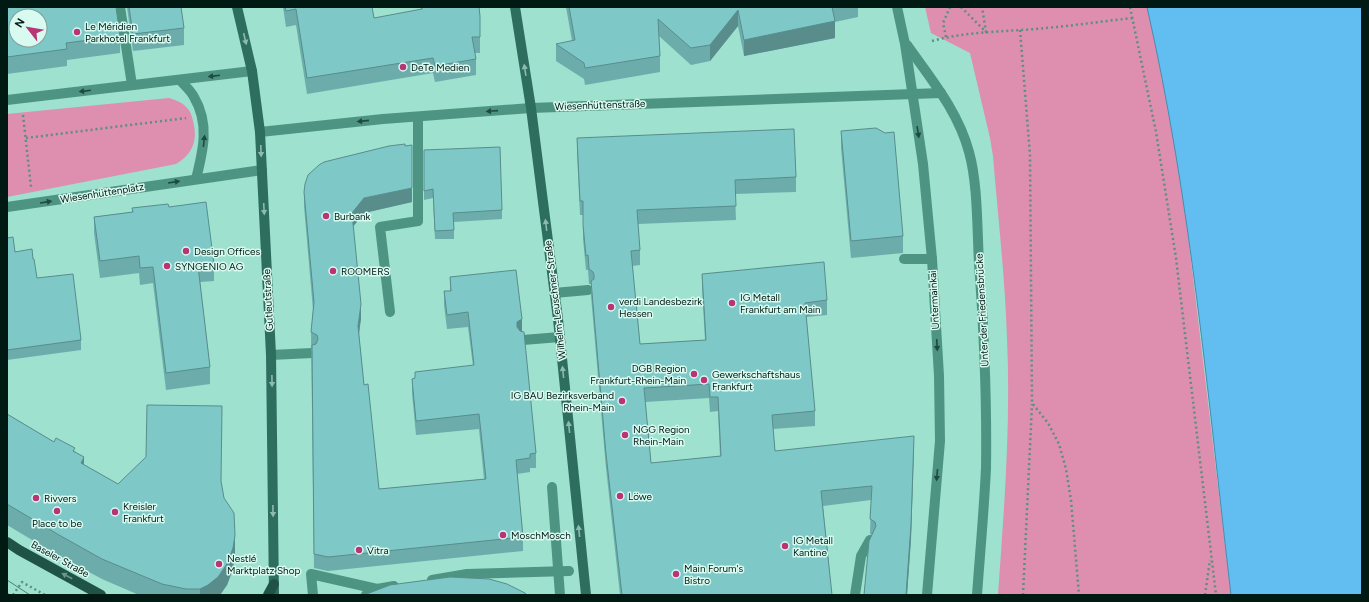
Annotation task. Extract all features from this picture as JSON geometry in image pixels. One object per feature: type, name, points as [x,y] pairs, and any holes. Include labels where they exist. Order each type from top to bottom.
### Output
[{"type":"main road","name":"Gutleutstraße","points":[[237,7],[252,71],[260,132],[271,355],[274,595]]},
{"type":"main road","name":"Wilhelm-Leuschner-Straße","points":[[515,7],[531,108],[560,337],[586,595]]},
{"type":"main road","name":"Baseler Straße","points":[[7,542],[101,595]]},
{"type":"main road","points":[[268,595],[274,584]]},
{"type":"street","points":[[120,7],[132,86]]},
{"type":"street","name":"Untermainkai","points":[[897,7],[906,44],[912,94],[924,164],[932,259],[939,376],[940,441],[927,595]]},
{"type":"street","name":"Unter der Friedensbrücke","points":[[906,44],[941,93],[958,121],[969,152],[974,188],[985,341],[986,405],[986,470],[977,595]]},
{"type":"street","points":[[7,100],[252,71]]},
{"type":"street","points":[[180,80],[194,97],[203,116],[205,134],[203,152],[196,179]]},
{"type":"street","name":"Wiesenhüttenstraße","points":[[260,132],[384,119],[531,108],[941,93]]},
{"type":"street","points":[[390,312],[380,227],[418,221],[418,117]]},
{"type":"street","name":"Wiesenhüttenplatz","points":[[7,207],[262,170]]},
{"type":"street","points":[[904,259],[932,259]]},
{"type":"street","points":[[554,293],[588,290]]},
{"type":"street","points":[[523,340],[560,337]]},
{"type":"street","points":[[271,355],[312,353]]},
{"type":"street","points":[[552,487],[560,595]]},
{"type":"street","points":[[856,595],[861,556],[870,540]]},
{"type":"street","points":[[422,581],[467,574],[569,571]]},
{"type":"street","points":[[313,595],[311,574],[377,589]]},
{"type":"street","points":[[366,595],[377,589],[407,584]]},
{"type":"path","points":[[946,37],[944,23],[950,7]]},
{"type":"path","points":[[961,7],[986,32]]},
{"type":"path","points":[[982,7],[986,32]]},
{"type":"path","points":[[1130,7],[1156,132],[1176,258],[1216,595]]},
{"type":"path","points":[[932,41],[946,37],[986,32],[1020,30],[1133,18]]},
{"type":"path","points":[[1020,30],[1030,155],[1032,403],[1024,595]]},
{"type":"path","points":[[23,112],[32,192]]},
{"type":"path","points":[[26,138],[203,116]]},
{"type":"path","points":[[1032,403],[1048,424],[1059,444],[1066,469],[1071,500],[1079,595]]},
{"type":"path","points":[[1205,595],[1211,555]]},
{"type":"path","points":[[13,595],[22,582],[44,595]]},
{"type":"shaded area","points":[[925,7],[1148,7],[1172,131],[1187,227],[1231,595],[998,595],[1006,466],[1008,370],[1005,292],[993,156],[970,53],[931,33]]},
{"type":"shaded area","points":[[169,98],[180,102],[190,111],[195,134],[193,146],[187,156],[176,164],[7,197],[7,114]]},
{"type":"water","points":[[1147,7],[1362,7],[1362,595],[1231,595],[1206,373],[1187,226],[1162,80]]},
{"type":"building","points":[[7,7],[116,7],[120,36],[66,43],[67,49],[7,57]]},
{"type":"building","points":[[129,7],[181,7],[184,28],[133,34]]},
{"type":"building","points":[[285,7],[372,7],[374,18],[422,9],[422,7],[479,7],[480,37],[472,37],[476,59],[435,66],[433,58],[307,78],[296,9],[286,11]]},
{"type":"building","points":[[569,7],[832,7],[835,21],[744,40],[738,10],[710,45],[691,48],[658,19],[660,56],[585,68],[584,63],[556,44],[575,40]]},
{"type":"building","points":[[876,128],[885,133],[894,132],[903,236],[851,241],[841,131]]},
{"type":"building","points":[[794,129],[796,177],[735,180],[736,206],[637,210],[640,250],[631,251],[640,344],[706,340],[702,274],[824,262],[827,300],[805,303],[815,411],[772,415],[775,451],[914,436],[911,525],[906,595],[864,595],[869,541],[876,526],[875,522],[870,519],[872,486],[821,491],[832,595],[622,595],[606,454],[591,281],[594,279],[594,275],[589,269],[588,255],[586,256],[583,225],[583,201],[580,201],[577,138]],"holes":[[[709,384],[710,397],[718,397],[721,456],[651,463],[644,388]]]},
{"type":"building","points":[[405,144],[405,146],[412,145],[412,188],[364,198],[352,213],[361,304],[358,326],[364,385],[368,384],[379,489],[486,479],[479,414],[416,421],[412,379],[415,378],[415,372],[474,365],[468,312],[447,315],[444,291],[451,291],[450,277],[516,270],[522,319],[517,322],[517,327],[520,331],[524,332],[536,453],[530,454],[530,458],[516,460],[523,537],[328,557],[314,554],[312,345],[316,344],[318,339],[317,335],[311,332],[314,302],[304,192],[305,184],[308,175],[324,162],[389,146]]},
{"type":"building","points":[[500,147],[502,210],[453,213],[454,230],[435,231],[433,189],[424,191],[424,150]]},
{"type":"building","points":[[206,202],[214,264],[198,266],[210,367],[166,373],[153,267],[140,268],[139,256],[100,261],[94,217],[133,212],[132,208],[168,204],[169,207]]},
{"type":"building","points":[[13,237],[15,252],[32,249],[37,278],[73,274],[81,340],[7,350],[7,238]]},
{"type":"building","name":"Kreisler Frankfurt","points":[[147,405],[222,406],[221,481],[224,498],[234,513],[235,535],[233,548],[227,564],[218,577],[200,589],[186,589],[162,584],[102,559],[7,504],[7,414],[54,442],[56,438],[75,448],[73,451],[84,457],[81,463],[118,484],[146,457]]},
{"type":"building","points":[[450,577],[489,579],[507,584],[527,595],[364,595],[390,585]]},
{"type":"tram line","points":[[7,580],[30,595]]},
{"type":"place","name":"Le Méridien Parkhotel Frankfurt","points":[[77,32]]},
{"type":"place","name":"DeTe Medien","points":[[403,67]]},
{"type":"place","name":"Burbank","points":[[326,216]]},
{"type":"place","name":"Design Offices","points":[[186,251]]},
{"type":"place","name":"SYNGENIO AG","points":[[167,266]]},
{"type":"place","name":"ROOMERS","points":[[333,271]]},
{"type":"place","name":"IG Metall Frankfurt am Main","points":[[732,303]]},
{"type":"place","name":"verdi Landesbezirk Hessen","points":[[611,307]]},
{"type":"place","name":"DGB Region Frankfurt-Rhein-Main","points":[[694,374]]},
{"type":"place","name":"Gewerkschaftshaus Frankfurt","points":[[704,380]]},
{"type":"place","name":"IG BAU Bezirksverband Rhein-Main","points":[[622,401]]},
{"type":"place","name":"NGG Region Rhein-Main","points":[[625,435]]},
{"type":"place","name":"Löwe","points":[[620,496]]},
{"type":"place","name":"Rivvers","points":[[36,498]]},
{"type":"place","name":"Place to be","points":[[57,511]]},
{"type":"place","name":"Kreisler Frankfurt","points":[[115,512]]},
{"type":"place","name":"MoschMosch","points":[[503,535]]},
{"type":"place","name":"IG Metall Kantine","points":[[785,546]]},
{"type":"place","name":"Vitra","points":[[359,550]]},
{"type":"place","name":"Nestlé Marktplatz Shop","points":[[219,564]]},
{"type":"place","name":"Main Forum's Bistro","points":[[676,574]]}]
